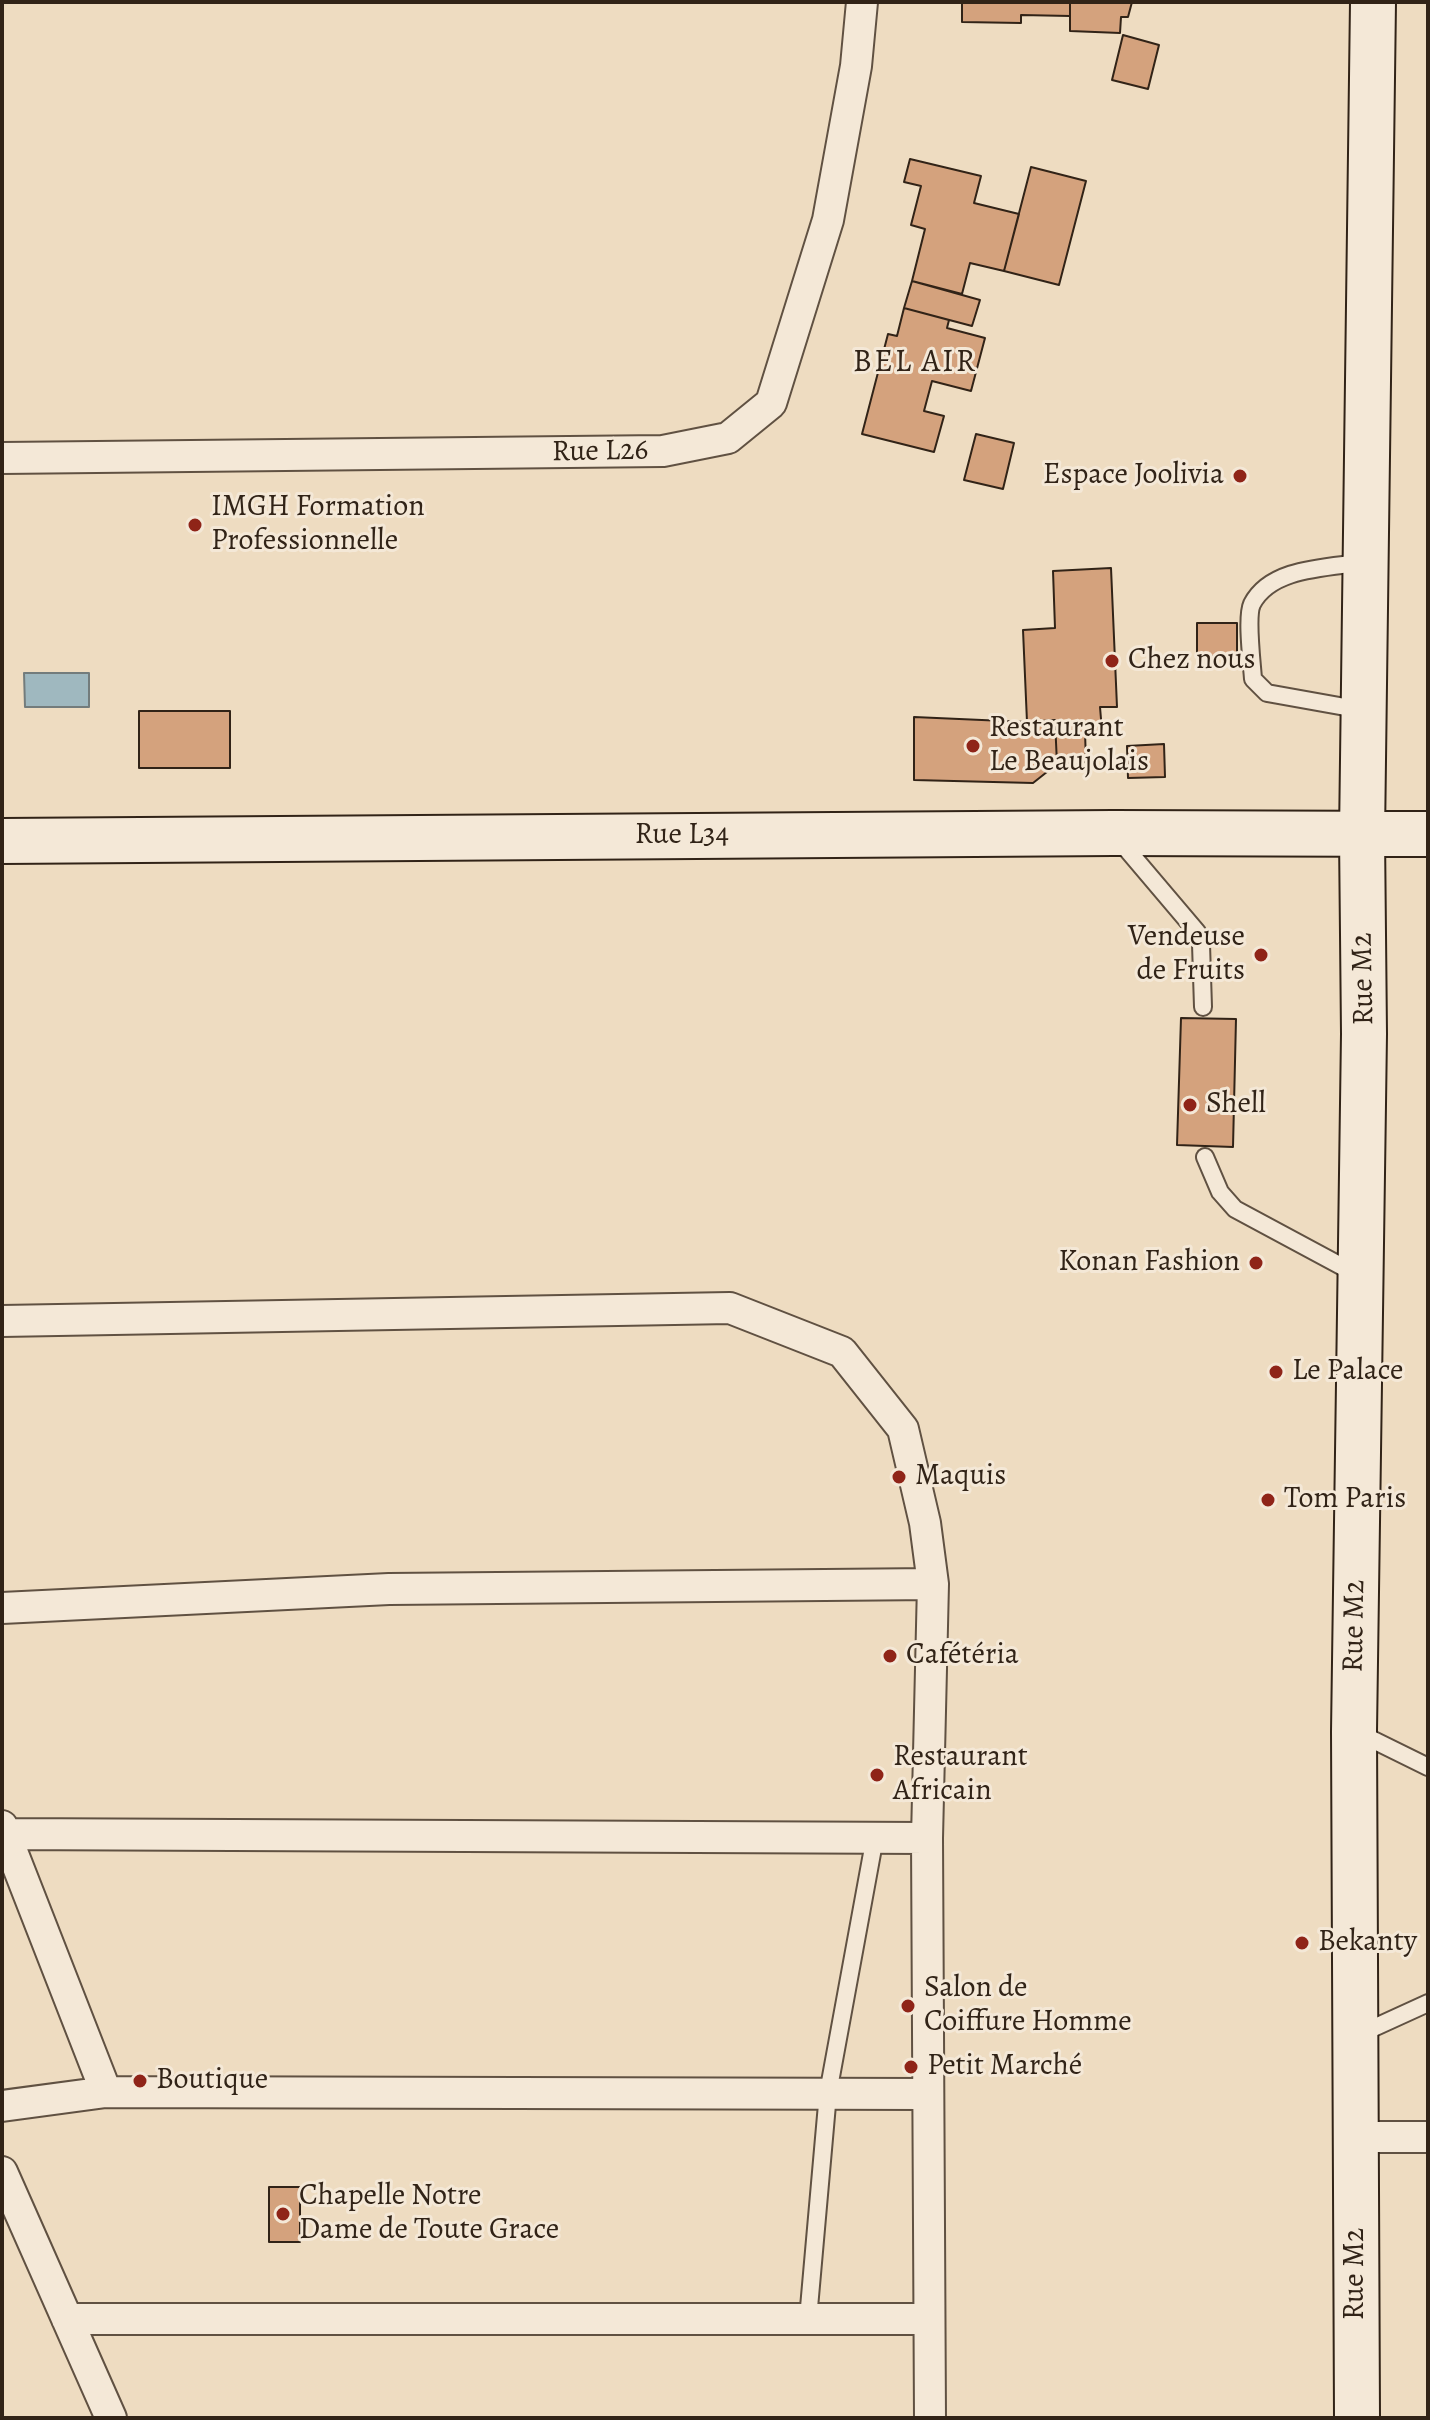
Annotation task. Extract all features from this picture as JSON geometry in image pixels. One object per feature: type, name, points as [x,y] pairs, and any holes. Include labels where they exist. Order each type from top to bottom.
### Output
[{"type":"main road","name":"Rue M2","points":[[1357,2418],[1354,1731],[1373,2]]},
{"type":"main road","name":"Rue L34","points":[[2,841],[1113,833],[1428,834]]},
{"type":"street","name":"Rue L26","points":[[2,458],[663,451],[728,438],[771,403],[828,220],[856,66],[862,2]]},
{"type":"street","points":[[2,1321],[730,1308],[842,1352],[903,1429],[925,1523],[933,1584],[927,1838],[930,2418]]},
{"type":"street","points":[[2,1608],[389,1589],[933,1584]]},
{"type":"street","points":[[106,2092],[3,1831],[927,1838]]},
{"type":"street","points":[[2,2106],[106,2092],[927,2094]]},
{"type":"street","points":[[1355,2137],[1428,2137]]},
{"type":"street","points":[[2,2172],[111,2418]]},
{"type":"street","points":[[67,2319],[929,2319]]},
{"type":"lane","points":[[1364,711],[1267,693],[1253,679],[1250,644],[1251,606],[1270,582],[1298,573],[1366,562]]},
{"type":"lane","points":[[1113,833],[1197,932],[1201,944],[1203,1007]]},
{"type":"lane","points":[[1205,1157],[1220,1192],[1235,1209],[1359,1276]]},
{"type":"lane","points":[[1354,1731],[1428,1767]]},
{"type":"lane","points":[[808,2319],[828,2093],[875,1837]]},
{"type":"lane","points":[[1353,2038],[1428,2003]]},
{"type":"water","points":[[24,673],[89,673],[89,707],[25,707]]},
{"type":"building","points":[[962,2],[1070,2],[1070,16],[1021,15],[1021,23],[962,22]]},
{"type":"building","points":[[1070,2],[1132,2],[1128,17],[1121,17],[1120,33],[1070,31]]},
{"type":"building","points":[[1123,35],[1159,45],[1148,89],[1112,80]]},
{"type":"building","points":[[910,159],[981,176],[974,203],[1019,214],[1004,271],[970,263],[962,294],[912,281],[925,229],[911,225],[921,186],[904,182]]},
{"type":"building","points":[[1031,167],[1086,181],[1059,285],[1004,271]]},
{"type":"building","points":[[912,281],[980,300],[972,326],[904,308]]},
{"type":"building","points":[[904,308],[949,320],[947,328],[985,338],[971,391],[932,381],[924,411],[944,416],[934,452],[862,434],[888,334],[897,336]]},
{"type":"building","points":[[976,434],[1014,443],[1003,489],[964,480]]},
{"type":"building","points":[[1111,568],[1117,707],[1100,707],[1102,731],[1085,732],[1086,762],[1057,764],[1055,720],[1027,722],[1023,630],[1055,628],[1053,571]]},
{"type":"building","points":[[1197,623],[1237,623],[1237,656],[1197,656]]},
{"type":"building","points":[[139,711],[230,711],[230,768],[139,768]]},
{"type":"building","points":[[914,717],[1027,722],[1055,720],[1057,764],[1033,783],[914,780]]},
{"type":"building","points":[[1164,744],[1165,777],[1128,778],[1127,746]]},
{"type":"building","points":[[1181,1018],[1236,1019],[1233,1147],[1177,1145]]},
{"type":"building","points":[[269,2187],[300,2187],[300,2242],[269,2242]]},
{"type":"place","name":"Espace Joolivia","points":[[1240,476]]},
{"type":"place","name":"IMGH Formation Professionnelle","points":[[195,525]]},
{"type":"place","name":"Chez nous","points":[[1112,661]]},
{"type":"place","name":"Restaurant Le Beaujolais","points":[[973,746]]},
{"type":"place","name":"Vendeuse de Fruits","points":[[1261,955]]},
{"type":"place","name":"Shell","points":[[1190,1105]]},
{"type":"place","name":"Konan Fashion","points":[[1256,1263]]},
{"type":"place","name":"Le Palace","points":[[1276,1372]]},
{"type":"place","name":"Maquis","points":[[899,1477]]},
{"type":"place","name":"Tom Paris","points":[[1268,1500]]},
{"type":"place","name":"Cafétéria","points":[[890,1656]]},
{"type":"place","name":"Restaurant Africain","points":[[877,1775]]},
{"type":"place","name":"Bekanty","points":[[1302,1943]]},
{"type":"place","name":"Salon de Coiffure Homme","points":[[908,2006]]},
{"type":"place","name":"Petit Marché","points":[[911,2067]]},
{"type":"place","name":"Boutique","points":[[140,2081]]},
{"type":"place","name":"Chapelle Notre Dame de Toute Grace","points":[[283,2214]]},
{"type":"district","name":"BEL AIR","points":[[915,363]]}]
